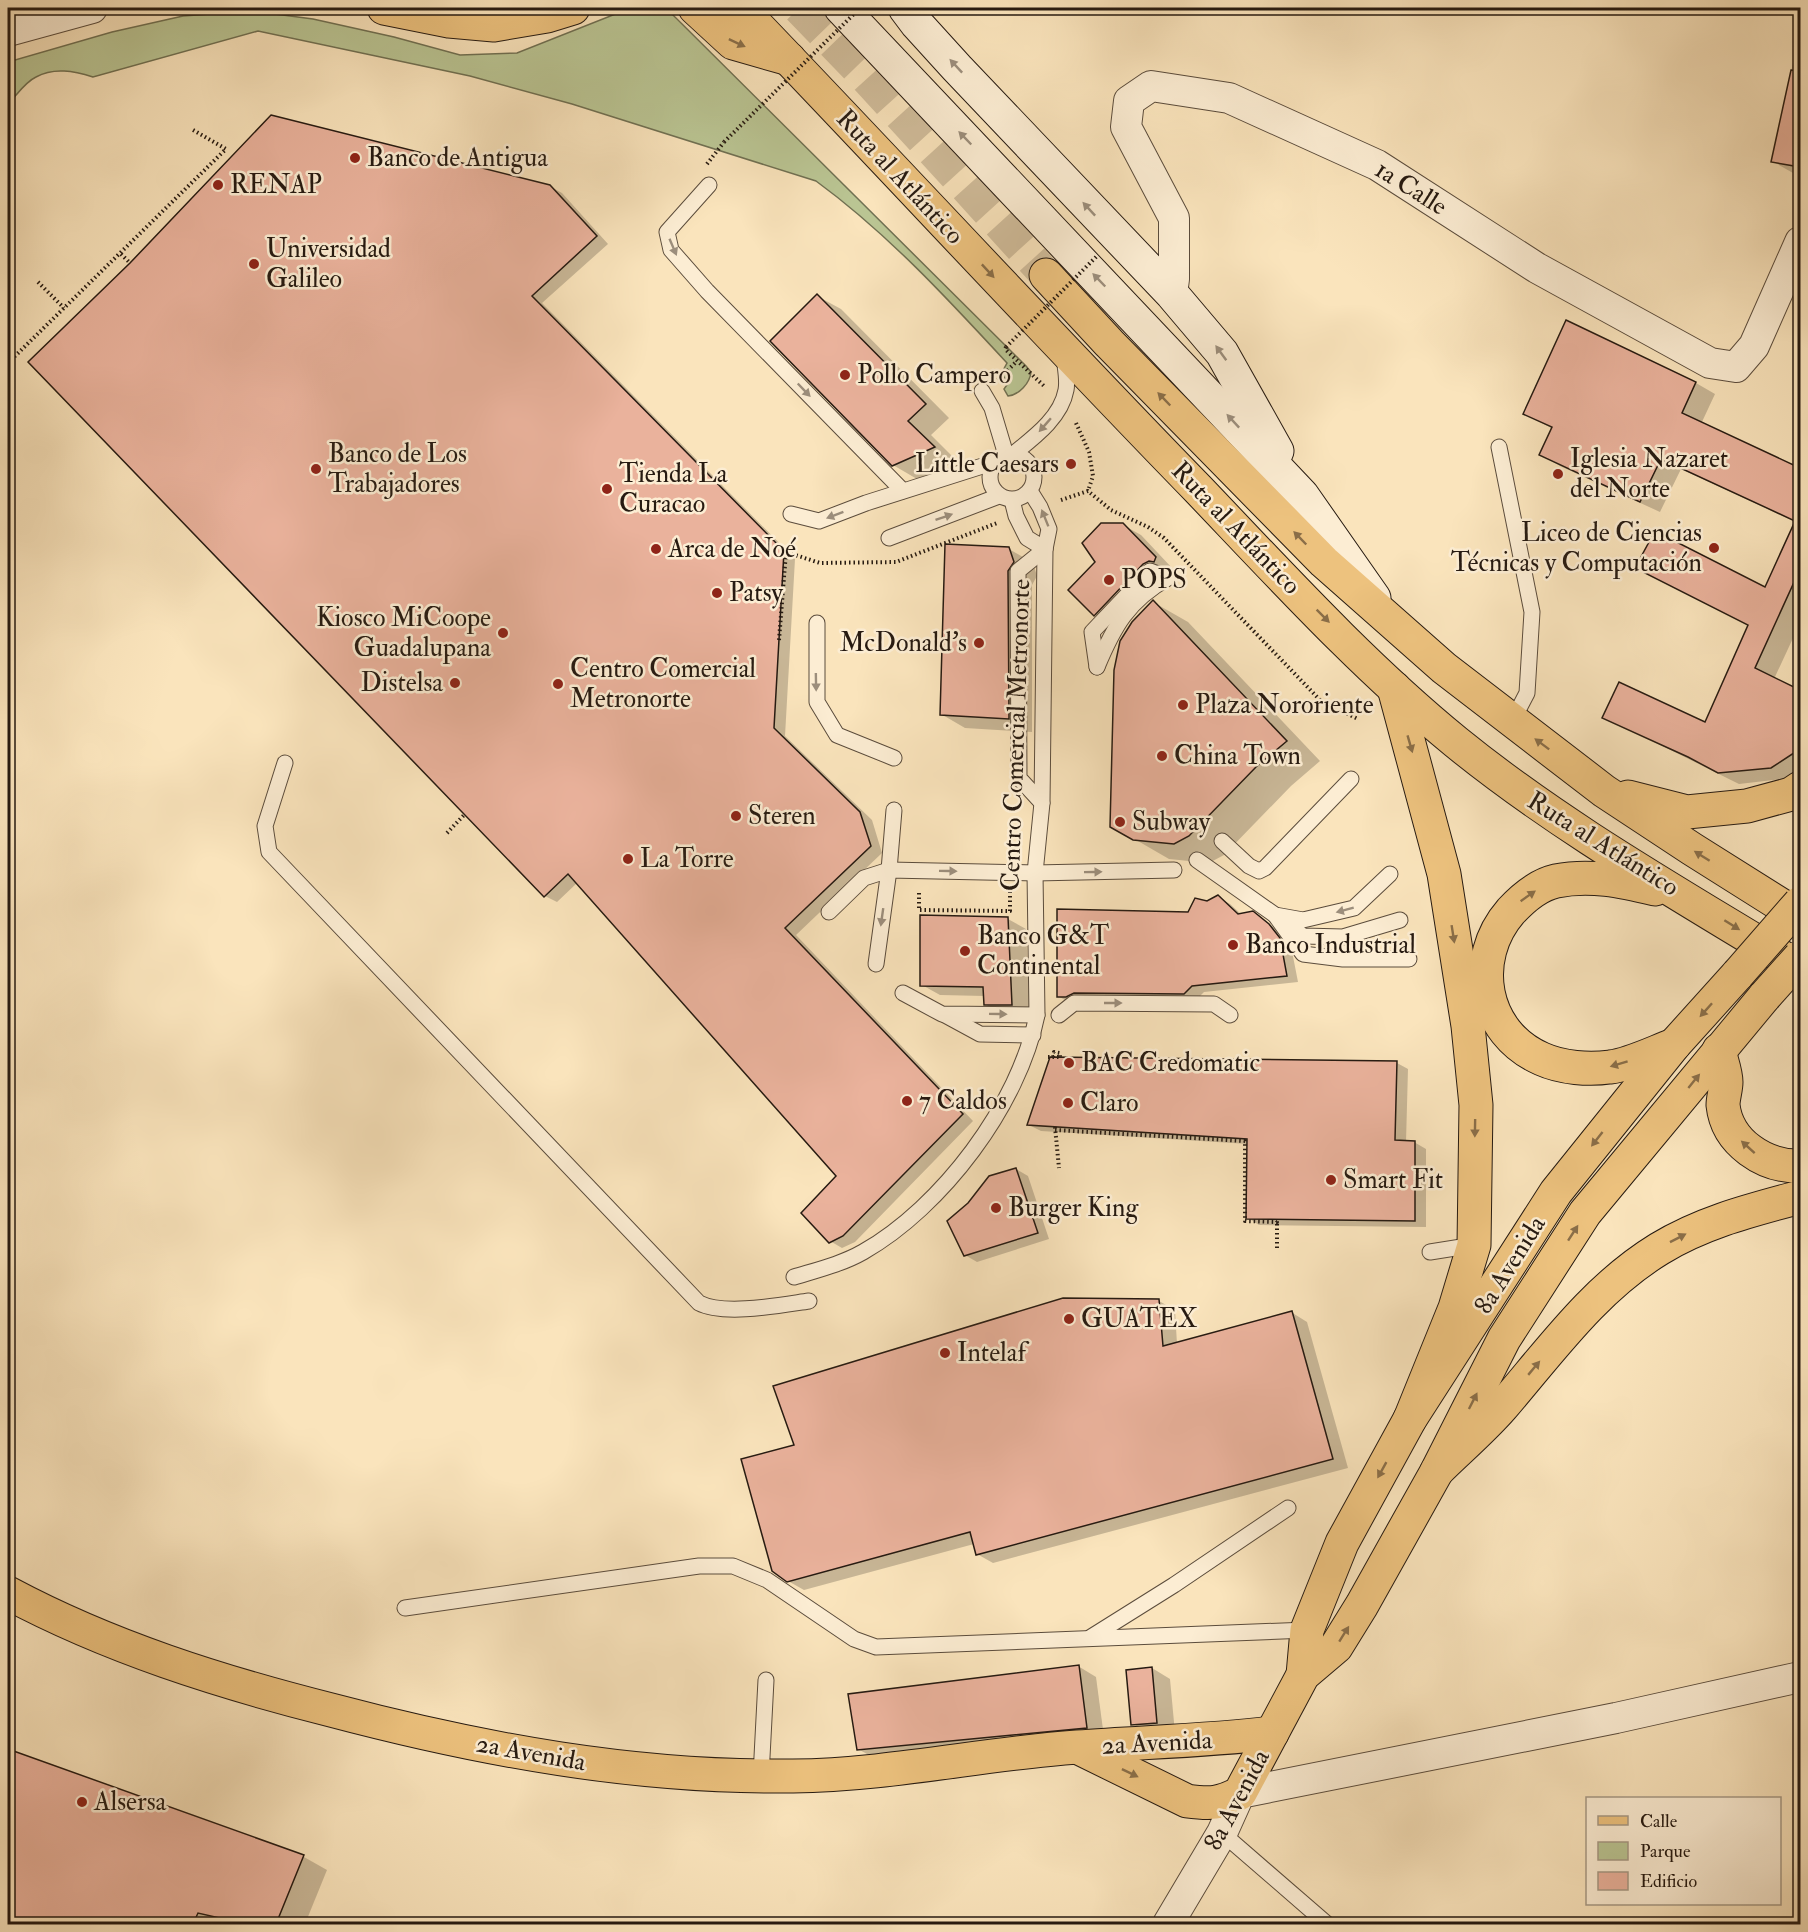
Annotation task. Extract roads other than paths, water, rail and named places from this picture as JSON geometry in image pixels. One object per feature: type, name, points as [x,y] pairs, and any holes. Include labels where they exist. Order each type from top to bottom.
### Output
[{"type":"main road","points":[[384,8],[449,21],[494,26],[547,16],[573,8]]},
{"type":"main road","points":[[695,8],[733,43],[790,60]]},
{"type":"main road","name":"Ruta al Atlántico","points":[[742,8],[1064,352],[1394,688],[1519,791],[1606,850],[1800,968]]},
{"type":"main road","name":"Ruta al Atlántico","points":[[842,8],[1302,495],[1389,621]]},
{"type":"main road","points":[[905,8],[916,24],[1172,294],[1222,353],[1302,495]]},
{"type":"main road","name":"Ruta al Atlántico","points":[[1046,274],[1109,343],[1324,562],[1444,668],[1604,791],[1800,917]]},
{"type":"main road","points":[[1394,688],[1444,874],[1468,1026],[1476,1105],[1474,1245],[1455,1308],[1410,1419]]},
{"type":"main road","points":[[1604,791],[1687,812],[1747,806],[1791,794],[1800,788]]},
{"type":"main road","points":[[1674,1045],[1611,1067],[1578,1068],[1543,1060],[1520,1045],[1500,1024],[1488,999],[1486,968],[1492,940],[1502,921],[1528,895],[1554,882],[1583,878],[1616,880],[1682,895]]},
{"type":"main road","name":"8a Avenida","points":[[1303,1675],[1307,1630],[1342,1543],[1410,1419],[1556,1192],[1674,1045],[1800,903]]},
{"type":"main road","name":"8a Avenida","points":[[1240,1793],[1303,1675],[1336,1647],[1374,1585],[1437,1471],[1504,1339],[1585,1214],[1719,1050],[1800,957]]},
{"type":"main road","points":[[1719,1050],[1726,1080],[1723,1105],[1730,1127],[1746,1148],[1768,1162],[1800,1166]]},
{"type":"main road","points":[[1437,1471],[1501,1409],[1568,1327],[1602,1292],[1635,1266],[1659,1249],[1710,1223],[1747,1211],[1799,1202]]},
{"type":"main road","name":"2a Avenida","points":[[8,1593],[32,1606],[114,1641],[207,1676],[374,1722],[600,1766],[697,1774],[761,1776],[855,1772],[1077,1747],[1211,1741],[1272,1733]]},
{"type":"main road","name":"2a Avenida","points":[[1077,1747],[1187,1801],[1224,1802],[1240,1793]]},
{"type":"street","points":[[8,31],[92,8]]},
{"type":"street","name":"1a Calle","points":[[1172,294],[1174,218],[1126,128],[1129,101],[1151,86],[1229,98],[1377,165],[1537,268],[1710,363],[1736,367],[1754,346],[1800,242]]},
{"type":"street","points":[[1240,1793],[1616,1718],[1800,1677]]},
{"type":"street","name":"8a Avenida","points":[[1168,1924],[1222,1833],[1240,1793]]},
{"type":"lane","points":[[709,185],[667,232],[671,250],[707,291],[903,491]]},
{"type":"lane","points":[[1042,802],[1019,778],[1018,571],[1045,549],[1027,538],[1006,498],[990,483],[989,476],[1004,457],[1038,434],[1063,403],[1067,388],[1064,352]]},
{"type":"lane","points":[[982,391],[992,408],[1004,457]]},
{"type":"lane","points":[[1499,447],[1532,612],[1527,693],[1512,722]]},
{"type":"lane","points":[[791,514],[819,521],[1004,457],[1019,456],[1030,464],[1034,477],[1030,491],[1019,499],[1006,498],[889,538]]},
{"type":"lane","name":"Centro Comercial Metronorte","points":[[794,1277],[837,1264],[862,1252],[889,1234],[940,1188],[978,1145],[992,1123],[1008,1094],[1033,1035],[1037,1015],[1035,880],[1042,802],[1045,549],[1049,529],[1030,491]]},
{"type":"lane","points":[[1097,668],[1108,640],[1126,613],[1145,591],[1168,578]]},
{"type":"lane","points":[[817,623],[815,681],[817,702],[837,735],[894,758]]},
{"type":"lane","points":[[285,763],[265,826],[269,852],[699,1303],[718,1309],[809,1301]]},
{"type":"lane","points":[[1222,841],[1249,866],[1259,871],[1265,868],[1350,779]]},
{"type":"lane","points":[[876,964],[889,870],[894,810]]},
{"type":"lane","points":[[1197,860],[1304,936],[1343,937],[1401,920]]},
{"type":"lane","points":[[829,912],[864,878],[889,870],[1035,880],[1174,870]]},
{"type":"lane","points":[[1275,915],[1303,920],[1354,908],[1390,874]]},
{"type":"lane","points":[[1275,915],[1303,954],[1343,959],[1409,959]]},
{"type":"lane","points":[[903,993],[980,1034],[1033,1035]]},
{"type":"lane","points":[[1059,1015],[1074,1004],[1214,1004],[1230,1015]]},
{"type":"lane","points":[[942,1014],[1037,1015]]},
{"type":"lane","points":[[1430,1252],[1474,1245]]},
{"type":"lane","points":[[1089,1639],[1288,1508]]},
{"type":"lane","points":[[405,1608],[699,1566],[733,1566],[767,1580],[854,1639],[876,1647],[1307,1630]]},
{"type":"lane","points":[[761,1776],[766,1680]]},
{"type":"lane","points":[[1222,1833],[1327,1924]]},
{"type":"tunnel","points":[[799,8],[860,71],[1046,275]]},
{"type":"place","name":"Banco de Antigua","points":[[355,158]]},
{"type":"place","name":"RENAP","points":[[218,185]]},
{"type":"place","name":"Universidad Galileo","points":[[254,264]]},
{"type":"place","name":"Pollo Campero","points":[[845,375]]},
{"type":"place","name":"Little Caesars","points":[[1071,464]]},
{"type":"place","name":"Banco de Los Trabajadores","points":[[316,469]]},
{"type":"place","name":"Iglesia Nazaret del Norte","points":[[1558,474]]},
{"type":"place","name":"Tienda La Curacao","points":[[607,489]]},
{"type":"place","name":"Liceo de Ciencias Técnicas y Computación","points":[[1714,548]]},
{"type":"place","name":"Arca de Noé","points":[[656,549]]},
{"type":"place","name":"POPS","points":[[1109,580]]},
{"type":"place","name":"Patsy","points":[[717,593]]},
{"type":"place","name":"Kiosco MiCoope Guadalupana","points":[[503,633]]},
{"type":"place","name":"McDonald's","points":[[979,643]]},
{"type":"place","name":"Distelsa","points":[[455,683]]},
{"type":"place","name":"Centro Comercial Metronorte","points":[[558,684]]},
{"type":"place","name":"Plaza Nororiente","points":[[1183,705]]},
{"type":"place","name":"China Town","points":[[1162,756]]},
{"type":"place","name":"Steren","points":[[736,816]]},
{"type":"place","name":"Subway","points":[[1120,822]]},
{"type":"place","name":"La Torre","points":[[628,859]]},
{"type":"place","name":"Banco Industrial","points":[[1233,945]]},
{"type":"place","name":"Banco G&T Continental","points":[[965,951]]},
{"type":"place","name":"BAC Credomatic","points":[[1069,1063]]},
{"type":"place","name":"7 Caldos","points":[[907,1101]]},
{"type":"place","name":"Claro","points":[[1068,1103]]},
{"type":"place","name":"Smart Fit","points":[[1331,1180]]},
{"type":"place","name":"Burger King","points":[[996,1208]]},
{"type":"place","name":"GUATEX","points":[[1069,1319]]},
{"type":"place","name":"Intelaf","points":[[945,1353]]},
{"type":"place","name":"Alsersa","points":[[82,1802]]}]
